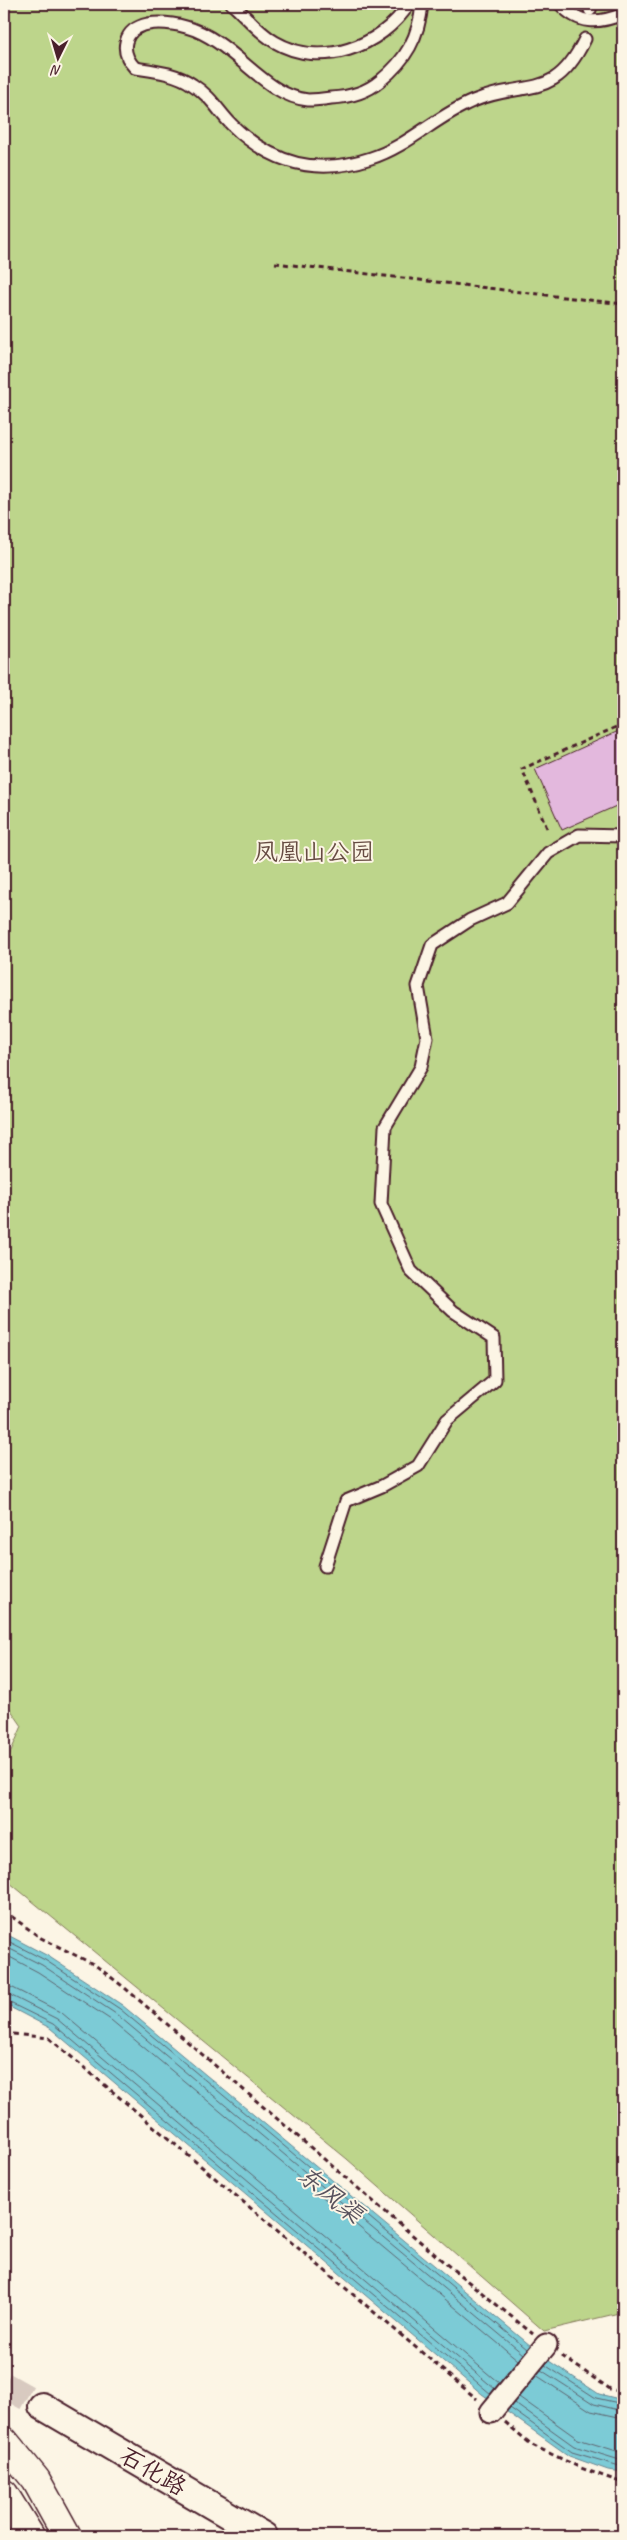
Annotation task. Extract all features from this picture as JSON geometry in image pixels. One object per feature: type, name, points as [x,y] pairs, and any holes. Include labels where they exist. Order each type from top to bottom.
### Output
[{"type":"main road","points":[[5,2438],[36,2480],[67,2536]]},
{"type":"main road","points":[[4,2494],[30,2536]]},
{"type":"street","points":[[491,2412],[546,2345]]},
{"type":"street","name":"石化路","points":[[42,2406],[264,2536]]},
{"type":"lane","points":[[232,4],[272,41],[287,48],[316,54],[345,50],[378,36],[394,22],[409,4]]},
{"type":"lane","points":[[422,4],[418,32],[408,53],[389,74],[371,88],[354,96],[308,100],[288,94],[272,85],[221,43],[204,33],[185,27],[148,24],[135,29],[126,39],[125,53],[135,68],[177,76],[193,84],[215,102],[232,125],[274,156],[297,164],[317,168],[343,166],[388,153],[457,107],[499,92],[544,85],[569,66],[585,39]]},
{"type":"lane","points":[[560,4],[581,21],[598,22],[623,14]]},
{"type":"lane","points":[[608,20],[623,9]]},
{"type":"lane","points":[[325,1566],[346,1501],[382,1486],[418,1466],[448,1420],[495,1380],[494,1338],[453,1311],[410,1271],[381,1204],[385,1128],[421,1067],[426,1038],[418,986],[432,945],[470,920],[507,903],[548,853],[579,835],[623,836]]},
{"type":"path","points":[[275,263],[623,304]]},
{"type":"path","points":[[547,828],[522,769],[623,724]]},
{"type":"path","points":[[4,1911],[41,1938],[95,1964],[444,2263],[546,2345],[610,2389],[623,2392]]},
{"type":"path","points":[[4,2033],[49,2038],[532,2445],[581,2468],[623,2483]]},
{"type":"green space","name":"凤凰山公园","points":[[4,4],[623,4],[623,2312],[544,2331],[347,2159],[4,1878],[4,1767],[22,1726],[4,1700]]},
{"type":"water","name":"东风渠","points":[[4,1933],[48,1956],[122,2005],[549,2361],[599,2394],[623,2400],[623,2472],[608,2470],[569,2456],[482,2394],[50,2028],[4,2004]]},
{"type":"building","points":[[623,729],[623,803],[562,830],[535,769]]},
{"type":"tunnel","points":[[4,2385],[42,2406]]}]
